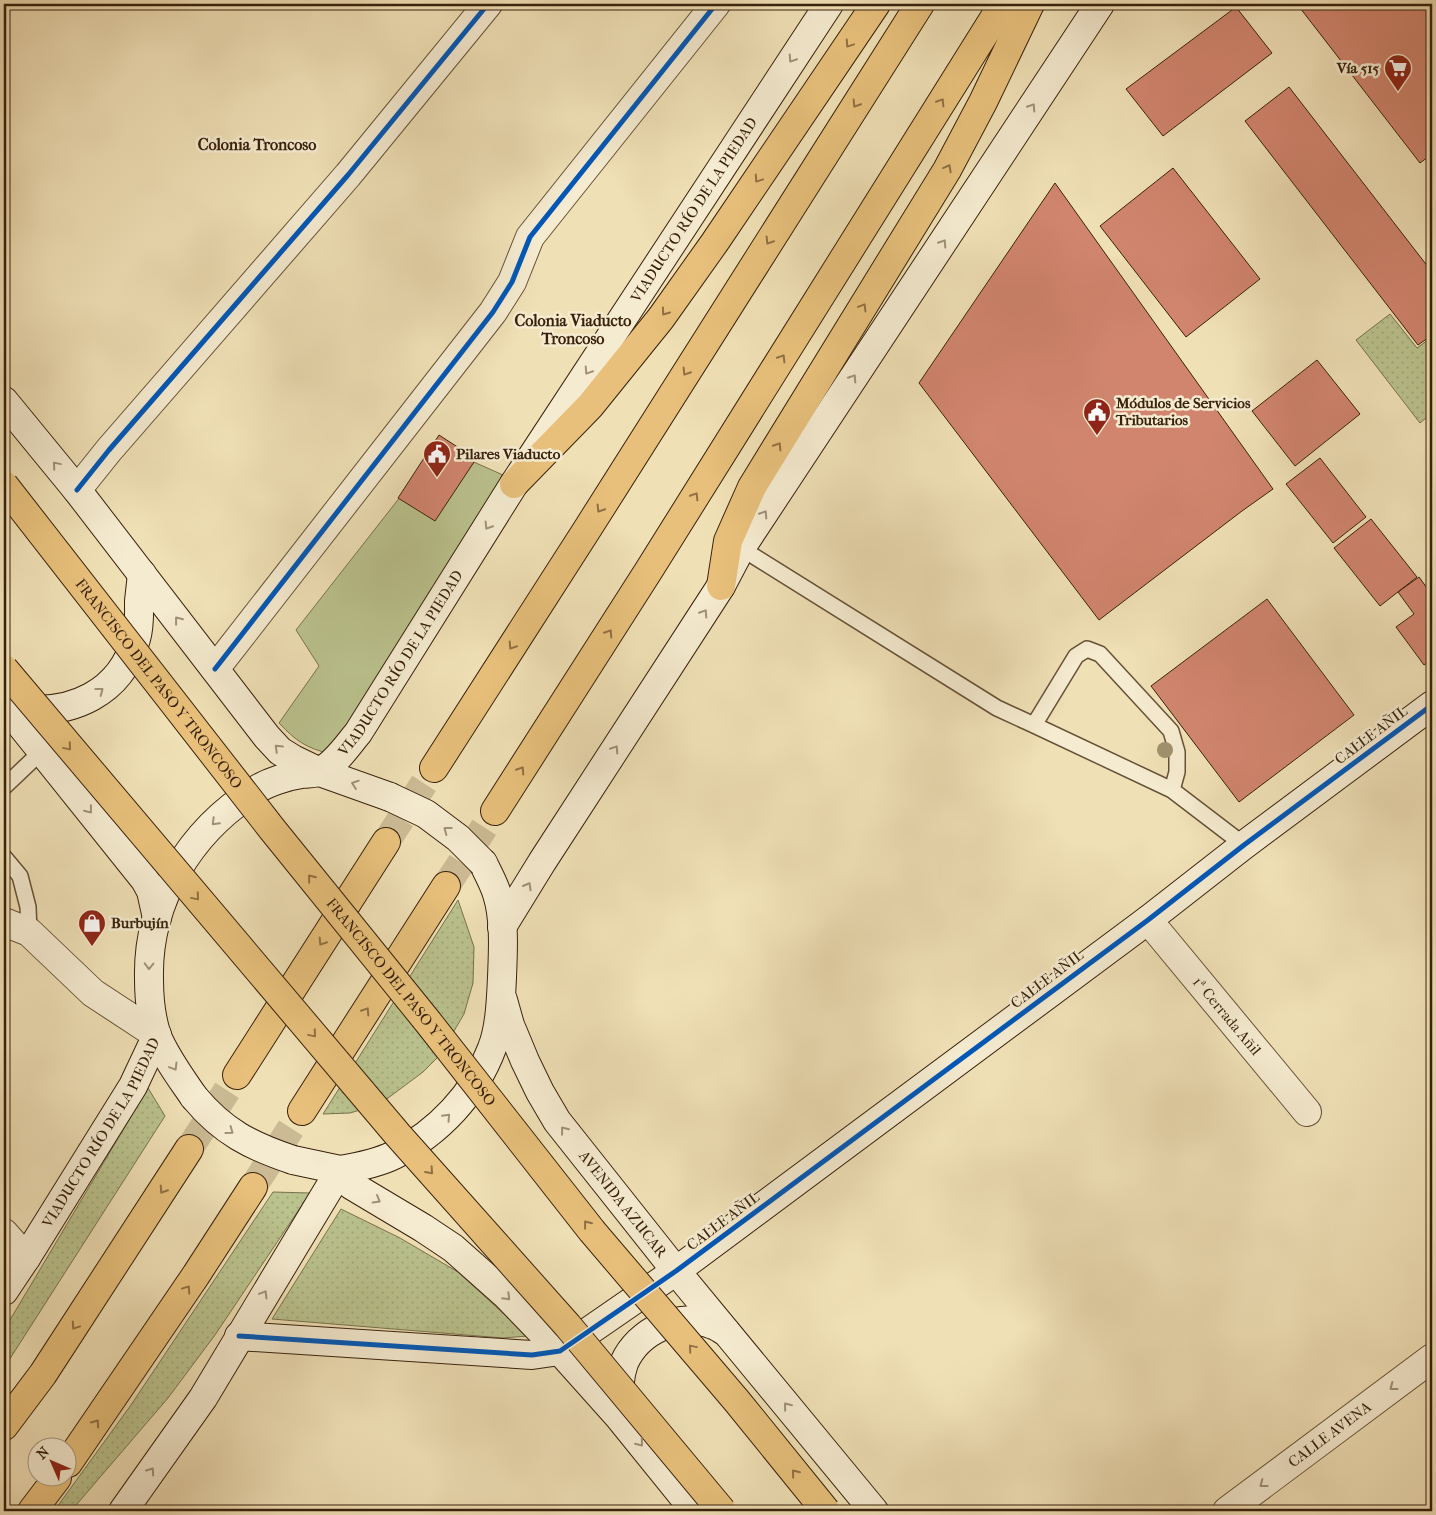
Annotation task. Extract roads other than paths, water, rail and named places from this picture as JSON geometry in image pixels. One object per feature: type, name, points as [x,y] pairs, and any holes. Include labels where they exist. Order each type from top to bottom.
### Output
[{"type":"highway","points":[[514,484],[590,406],[660,318],[715,242],[876,4]]},
{"type":"highway","points":[[434,768],[920,4]]},
{"type":"highway","points":[[494,811],[649,570],[1003,4]]},
{"type":"highway","points":[[721,586],[752,487],[947,170],[983,102],[1030,4]]},
{"type":"highway","name":"FRANCISCO DEL PASO Y TRONCOSO","points":[[4,485],[272,829],[428,1022],[586,1223],[736,1400],[826,1511]]},
{"type":"highway","points":[[4,669],[398,1135],[568,1326],[722,1511]]},
{"type":"highway","points":[[237,1075],[386,842]]},
{"type":"highway","points":[[302,1111],[446,886]]},
{"type":"highway","points":[[4,1426],[43,1374],[190,1149]]},
{"type":"highway","points":[[78,1448],[196,1275],[253,1187]]},
{"type":"highway","points":[[32,1511],[49,1488]]},
{"type":"main road","points":[[77,490],[109,450],[348,175],[488,4]]},
{"type":"main road","points":[[215,669],[494,312],[512,282],[530,237],[716,4]]},
{"type":"main road","name":"VIADUCTO RÍO DE LA PIEDAD","points":[[4,1291],[133,1086],[157,1035],[149,998],[148,961],[157,918],[167,888],[183,861],[201,835],[238,802],[258,788],[300,774],[320,772],[337,758],[358,734],[514,484],[829,4]]},
{"type":"main road","points":[[734,544],[1100,4]]},
{"type":"main road","points":[[4,401],[77,490],[280,751],[320,772],[390,797],[426,814],[458,838],[483,863],[498,894],[502,928],[502,981],[493,1047],[480,1075],[462,1100],[441,1123],[418,1141],[393,1156],[364,1166],[340,1170],[293,1160],[246,1142],[227,1129],[205,1110],[194,1097],[157,1035],[93,993],[29,932],[4,922]]},
{"type":"main road","points":[[4,704],[37,710],[56,710],[82,702],[105,688],[130,658],[140,620],[139,600],[142,574]]},
{"type":"main road","points":[[502,928],[542,862],[721,586]]},
{"type":"main road","points":[[4,704],[144,880],[150,891],[157,918]]},
{"type":"main road","name":"CALLE AÑIL","points":[[560,1351],[676,1272],[1148,920],[1244,845],[1432,705]]},
{"type":"main road","name":"1ª Cerrada Añil","points":[[1148,920],[1307,1112]]},
{"type":"main road","name":"AVENIDA AZUCAR","points":[[502,981],[510,1024],[540,1092],[557,1120],[676,1272],[874,1511]]},
{"type":"main road","points":[[123,1511],[203,1398],[340,1170]]},
{"type":"main road","points":[[340,1170],[351,1185],[424,1228],[453,1248],[506,1295],[560,1351],[619,1417],[695,1511]]},
{"type":"main road","points":[[4,1233],[26,1258]]},
{"type":"main road","points":[[619,1417],[619,1380],[625,1363],[634,1348],[646,1336],[661,1326],[678,1321],[696,1321],[712,1324],[728,1333]]},
{"type":"main road","points":[[239,1336],[532,1355],[560,1351]]},
{"type":"main road","name":"CALLE AVENA","points":[[1227,1511],[1432,1358]]},
{"type":"lane","points":[[734,544],[997,708],[1172,790],[1244,845]]},
{"type":"lane","points":[[1034,725],[1076,656],[1088,649],[1100,654],[1171,731],[1177,752],[1177,772],[1172,790]]},
{"type":"lane","points":[[4,787],[42,751]]},
{"type":"lane","points":[[4,857],[20,876],[28,907],[29,932]]},
{"type":"tunnel","points":[[386,842],[434,768]]},
{"type":"tunnel","points":[[446,886],[495,811]]},
{"type":"tunnel","points":[[189,1149],[237,1075]]},
{"type":"tunnel","points":[[253,1187],[302,1111]]},
{"type":"place","name":"Vía 515","points":[[1398,92]]},
{"type":"place","name":"Módulos de Servicios Tributarios","points":[[1097,436]]},
{"type":"place","name":"Pilares Viaducto","points":[[437,478]]},
{"type":"place","name":"Burbujín","points":[[92,947]]},
{"type":"district","name":"Colonia Troncoso","points":[[257,144]]},
{"type":"district","name":"Colonia Viaducto Troncoso","points":[[573,329]]}]
